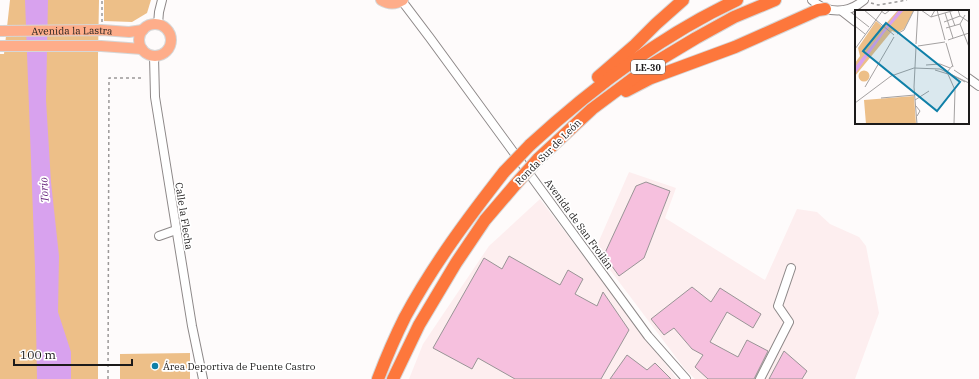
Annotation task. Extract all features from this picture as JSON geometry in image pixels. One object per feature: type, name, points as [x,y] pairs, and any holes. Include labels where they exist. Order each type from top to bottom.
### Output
[{"type":"highway","points":[[549,128],[576,96],[635,45],[683,0]]},
{"type":"highway","name":"Ronda Sur de León","points":[[378,379],[405,318],[430,274],[467,220],[504,172],[530,145],[612,75],[649,49],[686,27],[737,0]]},
{"type":"highway","name":"Ronda Sur de León","points":[[393,379],[419,325],[456,263],[485,220],[538,159],[592,109],[651,65],[734,17],[775,0]]},
{"type":"highway","points":[[592,109],[651,78],[735,47],[818,10],[825,9]]},
{"type":"main road","points":[[381,0],[387,4],[392,4],[402,0]]},
{"type":"main road","points":[[158,24],[167,29],[172,40],[169,49],[166,52],[154,56],[149,55],[142,48],[140,39],[143,30],[150,25],[158,24]]},
{"type":"main road","name":"Avenida la Lastra","points":[[0,31],[102,27],[129,32],[143,30]]},
{"type":"main road","name":"Avenida la Lastra","points":[[0,46],[101,46],[142,48]]},
{"type":"street","points":[[158,24],[162,0]]},
{"type":"street","name":"Avenida de San Froilán","points":[[402,0],[648,336],[686,379]]},
{"type":"street","points":[[812,0],[825,9],[842,11],[861,4]]},
{"type":"street","points":[[842,11],[855,21]]},
{"type":"street","name":"Calle la Flecha","points":[[154,56],[155,97],[192,326],[203,379]]},
{"type":"street","points":[[969,79],[979,86]]},
{"type":"street","points":[[159,236],[176,230]]},
{"type":"street","points":[[760,379],[789,322],[778,306],[791,268]]},
{"type":"path","points":[[102,0],[102,27]]},
{"type":"path","points":[[861,4],[878,5],[907,0]]},
{"type":"path","points":[[108,379],[109,78],[141,78]]},
{"type":"shaded area","points":[[10,0],[99,0],[98,379],[0,379],[0,54],[4,54]]},
{"type":"shaded area","points":[[104,0],[151,0],[147,13],[132,22],[104,21]]},
{"type":"shaded area","points":[[629,172],[676,188],[665,218],[765,280],[797,209],[817,212],[830,224],[859,237],[866,246],[879,313],[855,379],[695,379],[684,368],[595,250]]},
{"type":"shaded area","points":[[540,199],[677,379],[409,379],[423,344],[489,246]]},
{"type":"shaded area","name":"Área Deportiva de Puente Castro","points":[[190,353],[190,379],[120,379],[120,354]]},
{"type":"water","name":"Torío","points":[[25,0],[48,0],[46,100],[51,182],[59,256],[58,312],[71,352],[71,379],[37,379],[35,267]]},
{"type":"building","points":[[646,182],[670,191],[644,258],[619,276],[604,255],[636,186]]},
{"type":"building","points":[[509,256],[560,285],[568,270],[583,279],[575,294],[597,306],[603,292],[629,330],[601,379],[515,379],[478,358],[472,369],[433,348],[484,258],[502,269]]},
{"type":"building","points":[[692,287],[711,302],[720,288],[761,314],[753,328],[727,312],[710,342],[738,357],[747,340],[768,351],[754,379],[708,379],[695,367],[703,355],[692,349],[674,328],[664,335],[651,319]]},
{"type":"building","points":[[784,351],[807,371],[802,379],[769,379]]},
{"type":"building","points":[[627,355],[647,370],[655,363],[671,379],[610,379]]},
{"type":"place","name":"Área Deportiva de Puente Castro","points":[[155,366]]}]
